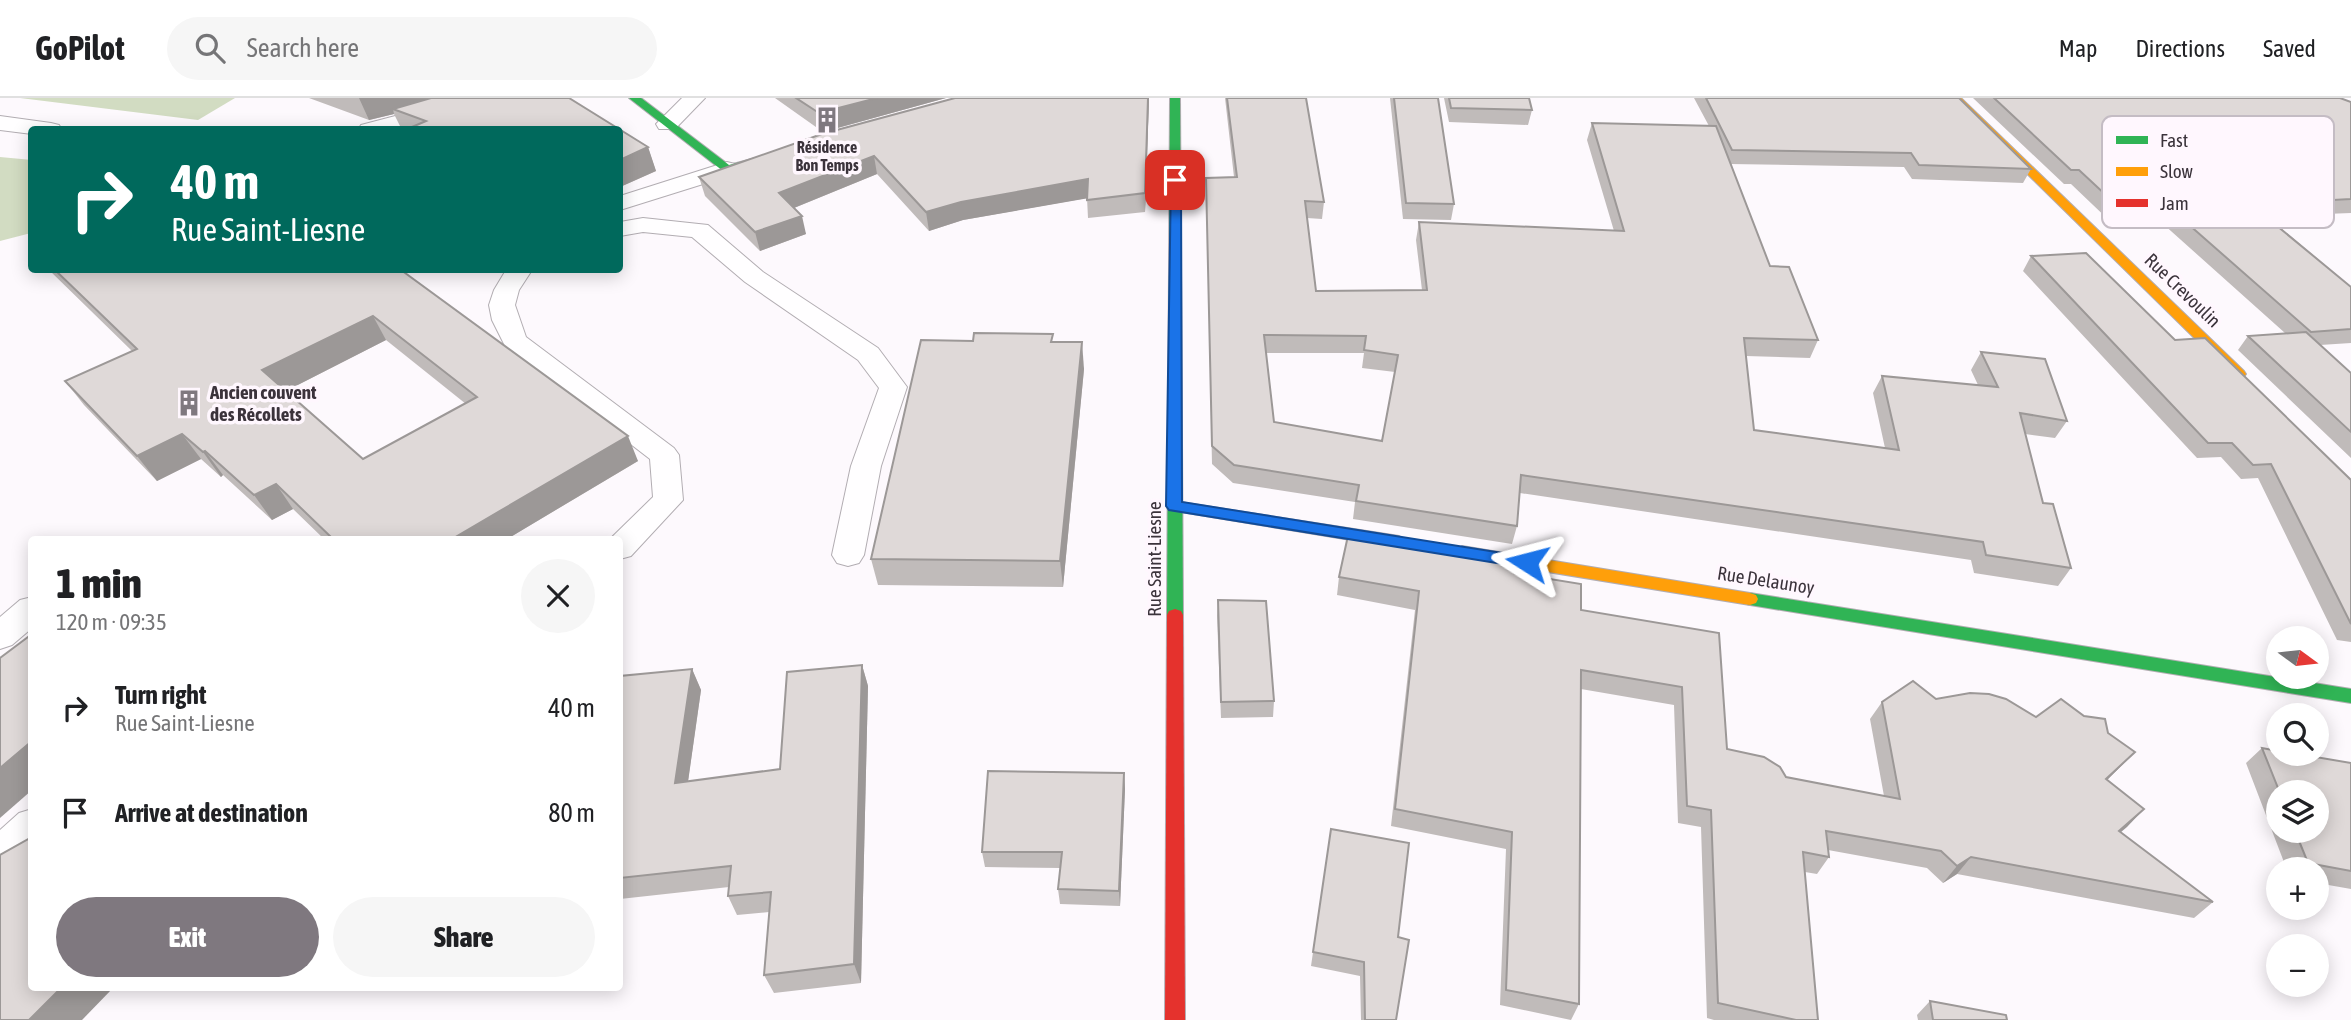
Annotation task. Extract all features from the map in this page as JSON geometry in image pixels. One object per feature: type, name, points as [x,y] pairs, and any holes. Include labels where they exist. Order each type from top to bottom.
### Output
[{"type":"street","points":[[634,98],[727,169],[791,151]]},
{"type":"street","name":"Rue Saint-Liesne","points":[[1175,98],[1175,1020]]},
{"type":"street","name":"Rue Crevoulin","points":[[1955,98],[2252,386]]},
{"type":"street","points":[[1174,506],[1417,545]]},
{"type":"street","name":"Rue Delaunoy","points":[[1445,549],[2351,696]]},
{"type":"lane","points":[[385,126],[486,98]]},
{"type":"lane","points":[[667,124],[694,98]]},
{"type":"lane","points":[[443,111],[464,126]]},
{"type":"lane","points":[[0,123],[28,127]]},
{"type":"lane","points":[[623,201],[727,169]]},
{"type":"lane","points":[[623,228],[643,225],[699,230],[754,276],[868,354],[893,387],[866,466],[848,555]]},
{"type":"lane","points":[[517,273],[503,293],[501,316],[515,342],[664,456],[668,500],[623,545]]},
{"type":"lane","points":[[0,636],[28,612]]},
{"type":"lane","points":[[0,853],[28,828]]},
{"type":"green space","points":[[20,98],[235,98],[198,120]]},
{"type":"green space","points":[[0,157],[28,160],[28,234],[0,241]]},
{"type":"building","points":[[431,98],[569,98],[614,126],[414,126],[426,121],[393,109]]},
{"type":"building","points":[[796,98],[877,98],[819,113]]},
{"type":"building","points":[[955,98],[1148,98],[1145,193],[1087,200],[1088,179],[961,202],[926,212],[874,156],[779,193],[802,216],[755,232],[699,177],[822,134]]},
{"type":"building","points":[[1227,98],[1306,98],[1324,202],[1305,201],[1316,291],[1427,290],[1419,222],[1624,231],[1592,123],[1716,126],[1770,266],[1789,267],[1818,340],[1744,338],[1754,430],[1899,450],[1882,376],[1998,387],[1981,352],[2045,359],[2067,421],[2020,413],[2043,503],[2053,504],[2071,568],[1986,555],[1983,542],[1521,475],[1517,526],[1356,501],[1359,485],[1234,465],[1212,446],[1206,178],[1237,177]],"holes":[[[1264,335],[1366,336],[1364,350],[1398,355],[1382,441],[1274,422]]]},
{"type":"building","points":[[1394,98],[1438,98],[1454,204],[1406,203]]},
{"type":"building","points":[[1449,98],[1529,98],[1532,110],[1451,108]]},
{"type":"building","points":[[1706,98],[1959,98],[2031,169],[1919,165],[1911,153],[1732,150]]},
{"type":"building","points":[[1994,98],[2340,98],[2351,102],[2351,199],[2334,200],[2334,116],[2102,116],[2102,191],[2079,170],[2071,170]]},
{"type":"building","points":[[623,131],[648,147],[623,159]]},
{"type":"building","points":[[2193,228],[2280,228],[2351,287],[2351,329],[2311,332]]},
{"type":"building","points":[[2086,253],[2175,340],[2205,338],[2351,480],[2351,624],[2271,464],[2253,465],[2232,443],[2208,443],[2031,256]]},
{"type":"building","name":"Ancien couvent des Récollets","points":[[58,273],[405,273],[628,436],[457,536],[330,536],[276,484],[254,495],[182,434],[137,456],[65,381],[137,349]],"holes":[[[373,316],[477,397],[363,459],[262,370]]]},
{"type":"building","points":[[2306,332],[2351,373],[2351,432],[2248,336]]},
{"type":"building","points":[[974,333],[1053,334],[1051,342],[1082,342],[1060,561],[871,559],[921,340],[973,341]]},
{"type":"building","points":[[1349,531],[1515,558],[1514,573],[1581,584],[1581,610],[1719,633],[1727,749],[1764,757],[1780,767],[1786,777],[1900,799],[1882,702],[1913,681],[1936,699],[1970,693],[1989,694],[2006,699],[2036,717],[2061,699],[2084,716],[2105,719],[2108,733],[2135,752],[2106,779],[2144,809],[2119,831],[2213,902],[1971,857],[1957,866],[1941,851],[1826,831],[1829,857],[1803,852],[1818,1020],[1796,1020],[1718,1003],[1711,810],[1687,806],[1682,687],[1581,670],[1579,1004],[1506,990],[1512,832],[1395,809],[1419,591],[1339,577]]},
{"type":"building","points":[[1218,600],[1266,601],[1274,701],[1221,702]]},
{"type":"building","points":[[28,637],[28,744],[0,768],[0,658]]},
{"type":"building","points":[[862,665],[854,964],[764,975],[771,892],[728,896],[731,866],[623,878],[623,676],[692,669],[675,783],[780,769],[787,672]]},
{"type":"building","points":[[2329,759],[2351,763],[2351,871],[2329,867],[2329,857],[2306,857],[2300,843],[2329,843],[2329,780],[2275,780],[2269,766],[2329,766]]},
{"type":"building","points":[[988,771],[1124,773],[1119,891],[1058,889],[1062,852],[982,852]]},
{"type":"building","points":[[1331,829],[1409,843],[1398,937],[1409,940],[1396,1020],[1365,1020],[1364,962],[1313,952]]},
{"type":"building","points":[[28,839],[28,991],[58,991],[29,1020],[0,1020],[0,855]]},
{"type":"building","points":[[1930,1001],[2006,1015],[2007,1020],[1933,1020]]},
{"type":"traffic: fast","points":[[634,98],[727,169],[774,156]]},
{"type":"traffic: fast","points":[[1175,98],[1175,615]]},
{"type":"traffic: fast","points":[[1750,599],[2351,696]]},
{"type":"traffic: slow","points":[[1955,98],[2239,374]]},
{"type":"traffic: slow","points":[[1174,506],[1399,542]]},
{"type":"traffic: slow","points":[[1462,552],[1750,599]]},
{"type":"traffic: jam","points":[[1175,615],[1175,1020]]},
{"type":"place","name":"Résidence Bon Temps","points":[[827,120]]},
{"type":"place","name":"Ancien couvent des Récollets","points":[[189,403]]},
{"type":"route","points":[[1175,180],[1174,506],[1527,562]]}]
